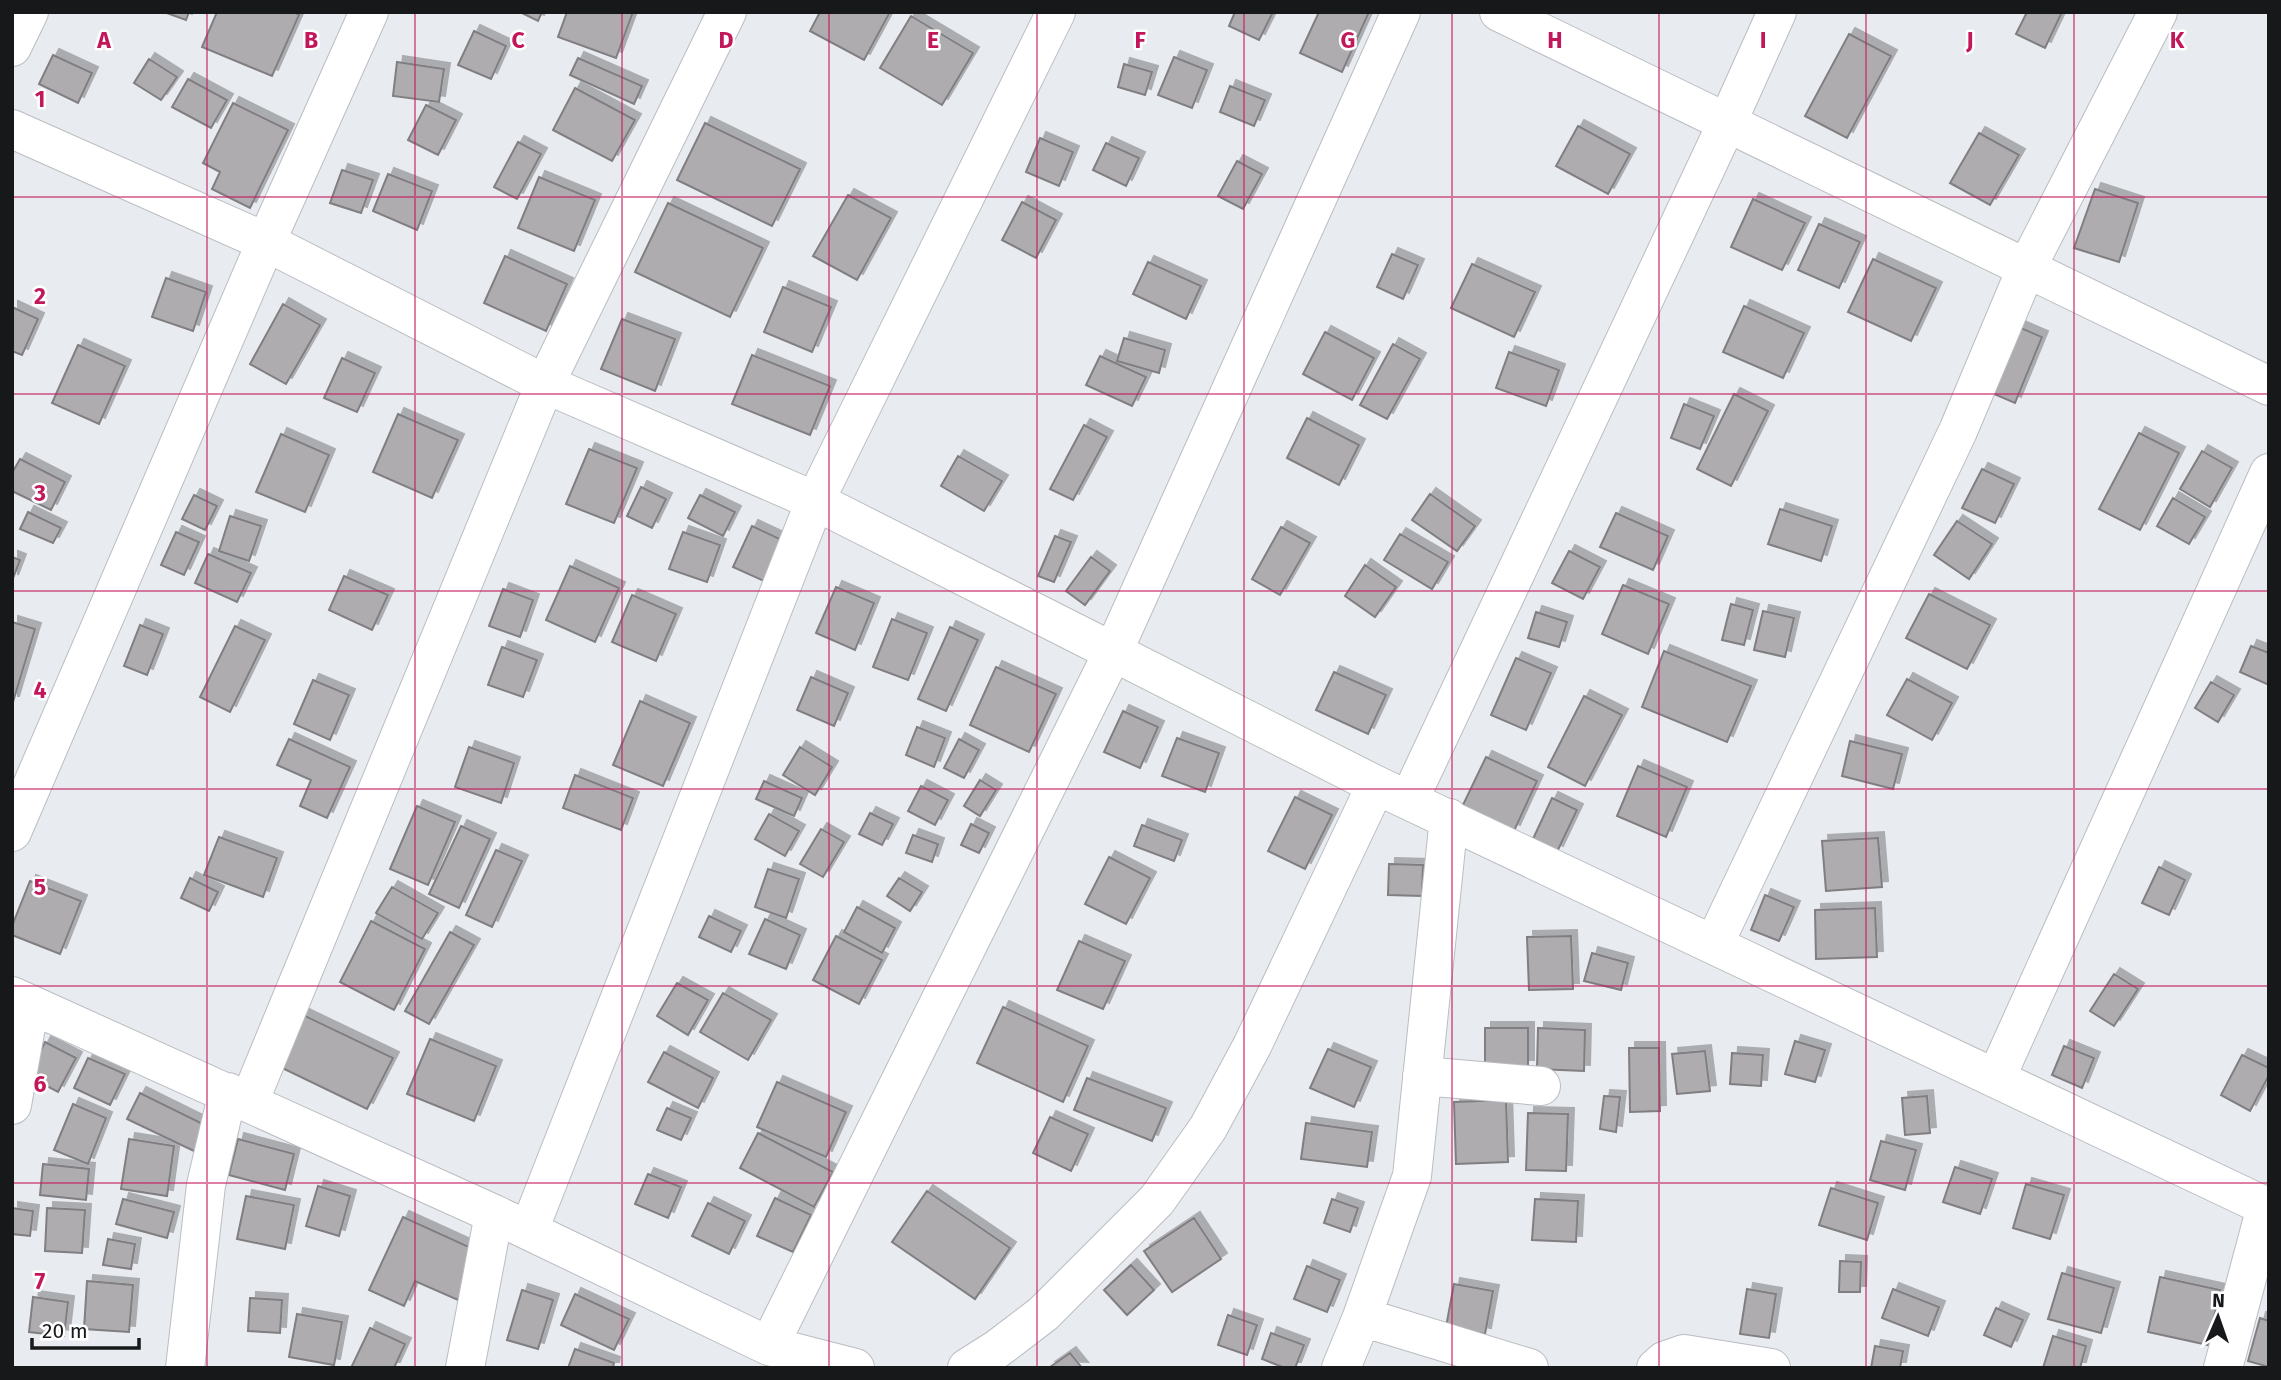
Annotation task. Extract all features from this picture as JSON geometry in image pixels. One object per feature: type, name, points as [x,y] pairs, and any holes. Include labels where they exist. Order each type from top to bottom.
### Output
[{"type":"street","points":[[12,47],[29,12]]},
{"type":"street","points":[[12,832],[266,242],[369,12]]},
{"type":"street","points":[[184,1368],[206,1185],[238,1097],[545,384],[727,12]]},
{"type":"street","points":[[529,1230],[815,501],[1056,12]]},
{"type":"street","points":[[769,1346],[1113,652],[1401,12]]},
{"type":"street","points":[[1499,12],[2269,386]]},
{"type":"street","points":[[967,1368],[998,1349],[1043,1314],[1157,1200],[1208,1128],[1393,792],[1727,123],[1777,12]]},
{"type":"street","points":[[1714,944],[1958,431],[2026,269],[2158,12]]},
{"type":"street","points":[[12,129],[266,242],[545,384],[815,501],[1393,792],[1996,1078],[2265,1198],[2223,1368]]},
{"type":"street","points":[[1996,1078],[2269,473]]},
{"type":"street","points":[[1341,1368],[1412,1176],[1449,818]]},
{"type":"street","points":[[12,1105],[21,1000],[529,1230],[769,1346],[855,1368]]},
{"type":"street","points":[[1422,1076],[1541,1086]]},
{"type":"street","points":[[465,1368],[494,1214]]},
{"type":"street","points":[[1362,1317],[1529,1368]]},
{"type":"street","points":[[1656,1368],[1684,1354],[1771,1368]]},
{"type":"building","points":[[164,12],[189,12],[186,20]]},
{"type":"building","points":[[217,12],[294,12],[299,15],[272,76],[202,47]]},
{"type":"building","points":[[520,12],[542,12],[538,21]]},
{"type":"building","points":[[567,12],[633,12],[616,58],[558,37]]},
{"type":"building","points":[[820,12],[890,12],[864,60],[810,31]]},
{"type":"building","points":[[1235,12],[1273,12],[1259,40],[1229,26]]},
{"type":"building","points":[[1319,12],[1369,12],[1342,72],[1300,53]]},
{"type":"building","points":[[2027,12],[2062,12],[2045,48],[2016,34]]},
{"type":"building","points":[[911,16],[973,53],[942,105],[880,68]]},
{"type":"building","points":[[474,31],[506,46],[491,79],[458,65]]},
{"type":"building","points":[[1849,34],[1891,56],[1847,138],[1805,116]]},
{"type":"building","points":[[53,55],[92,73],[78,103],[39,84]]},
{"type":"building","points":[[1174,57],[1207,70],[1192,108],[1158,95]]},
{"type":"building","points":[[578,58],[642,86],[634,104],[570,75]]},
{"type":"building","points":[[149,59],[177,77],[161,100],[134,83]]},
{"type":"building","points":[[397,62],[444,69],[439,102],[393,96]]},
{"type":"building","points":[[1124,64],[1152,72],[1145,95],[1118,87]]},
{"type":"building","points":[[188,79],[227,100],[211,128],[172,107]]},
{"type":"building","points":[[1230,86],[1265,100],[1254,126],[1220,112]]},
{"type":"building","points":[[575,88],[635,120],[612,161],[553,130]]},
{"type":"building","points":[[233,103],[288,130],[250,208],[212,189],[220,172],[203,163]]},
{"type":"building","points":[[426,105],[456,120],[438,155],[408,140]]},
{"type":"building","points":[[705,123],[800,169],[772,226],[677,180]]},
{"type":"building","points":[[1578,126],[1630,154],[1608,194],[1556,166]]},
{"type":"building","points":[[1979,133],[2019,155],[1990,205],[1950,183]]},
{"type":"building","points":[[1040,138],[1073,152],[1059,186],[1026,172]]},
{"type":"building","points":[[518,142],[541,154],[517,199],[494,187]]},
{"type":"building","points":[[1106,143],[1139,158],[1126,186],[1093,170]]},
{"type":"building","points":[[1237,161],[1262,174],[1243,209],[1218,196]]},
{"type":"building","points":[[342,170],[373,180],[361,213],[330,203]]},
{"type":"building","points":[[388,174],[432,191],[417,230],[373,211]]},
{"type":"building","points":[[539,177],[595,200],[574,251],[518,228]]},
{"type":"building","points":[[2095,189],[2138,203],[2119,262],[2074,248]]},
{"type":"building","points":[[848,195],[891,218],[857,280],[813,256]]},
{"type":"building","points":[[1753,199],[1805,223],[1782,270],[1731,247]]},
{"type":"building","points":[[1022,202],[1056,220],[1036,258],[1002,240]]},
{"type":"building","points":[[668,203],[763,248],[730,317],[635,272]]},
{"type":"building","points":[[1819,224],[1860,242],[1839,288],[1798,270]]},
{"type":"building","points":[[1392,254],[1418,265],[1403,299],[1377,287]]},
{"type":"building","points":[[505,256],[567,284],[546,331],[484,303]]},
{"type":"building","points":[[1873,259],[1936,288],[1911,341],[1848,312]]},
{"type":"building","points":[[1148,262],[1201,286],[1186,319],[1133,294]]},
{"type":"building","points":[[1472,264],[1535,292],[1514,337],[1451,308]]},
{"type":"building","points":[[166,278],[206,292],[193,331],[152,317]]},
{"type":"building","points":[[783,287],[831,307],[812,352],[764,332]]},
{"type":"building","points":[[283,304],[320,325],[286,384],[250,364]]},
{"type":"building","points":[[1744,306],[1804,333],[1783,378],[1723,352]]},
{"type":"building","points":[[12,307],[38,319],[22,355],[12,351]]},
{"type":"building","points":[[622,319],[675,339],[655,391],[601,369]]},
{"type":"building","points":[[2014,325],[2042,337],[2015,403],[1987,391]]},
{"type":"building","points":[[1325,332],[1374,358],[1352,400],[1303,374]]},
{"type":"building","points":[[1124,338],[1165,350],[1159,373],[1117,361]]},
{"type":"building","points":[[1393,344],[1420,359],[1387,419],[1360,405]]},
{"type":"building","points":[[78,345],[125,366],[99,424],[52,403]]},
{"type":"building","points":[[1509,352],[1559,370],[1546,406],[1496,388]]},
{"type":"building","points":[[752,355],[830,386],[810,435],[732,404]]},
{"type":"building","points":[[1100,356],[1146,377],[1132,406],[1086,385]]},
{"type":"building","points":[[342,358],[375,373],[357,412],[324,398]]},
{"type":"building","points":[[1734,394],[1768,411],[1731,486],[1697,469]]},
{"type":"building","points":[[1684,404],[1714,416],[1700,449],[1671,438]]},
{"type":"building","points":[[398,414],[458,440],[432,498],[373,472]]},
{"type":"building","points":[[1307,418],[1359,445],[1339,485],[1287,458]]},
{"type":"building","points":[[1084,425],[1107,437],[1073,500],[1050,489]]},
{"type":"building","points":[[2139,433],[2179,453],[2140,530],[2099,509]]},
{"type":"building","points":[[281,434],[329,455],[305,512],[256,492]]},
{"type":"building","points":[[589,449],[637,468],[614,523],[566,504]]},
{"type":"building","points":[[2202,451],[2232,468],[2210,507],[2180,489]]},
{"type":"building","points":[[958,456],[1002,481],[984,511],[941,486]]},
{"type":"building","points":[[20,459],[65,482],[51,510],[12,491],[12,473]]},
{"type":"building","points":[[1982,469],[2014,484],[1995,523],[1962,508]]},
{"type":"building","points":[[641,487],[666,499],[652,528],[627,516]]},
{"type":"building","points":[[1430,494],[1475,526],[1457,551],[1412,520]]},
{"type":"building","points":[[194,495],[217,506],[205,530],[182,519]]},
{"type":"building","points":[[700,495],[735,512],[723,536],[688,518]]},
{"type":"building","points":[[2173,498],[2205,517],[2189,544],[2157,526]]},
{"type":"building","points":[[1780,509],[1832,526],[1821,561],[1768,544]]},
{"type":"building","points":[[28,512],[61,528],[53,543],[20,529]]},
{"type":"building","points":[[1616,513],[1668,536],[1653,570],[1600,547]]},
{"type":"building","points":[[230,516],[261,526],[249,561],[219,551]]},
{"type":"building","points":[[1957,521],[1992,544],[1969,579],[1934,555]]},
{"type":"building","points":[[752,526],[782,540],[764,581],[733,567]]},
{"type":"building","points":[[1281,527],[1310,543],[1280,595],[1252,579]]},
{"type":"building","points":[[176,532],[199,542],[184,575],[161,565]]},
{"type":"building","points":[[683,532],[720,545],[707,582],[669,569]]},
{"type":"building","points":[[1400,534],[1448,562],[1432,589],[1384,560]]},
{"type":"building","points":[[1055,536],[1071,542],[1054,582],[1038,576]]},
{"type":"building","points":[[1569,551],[1600,567],[1583,599],[1552,583]]},
{"type":"building","points":[[208,554],[251,573],[237,602],[195,583]]},
{"type":"building","points":[[12,557],[20,560],[12,581]]},
{"type":"building","points":[[1091,557],[1110,571],[1085,605],[1066,591]]},
{"type":"building","points":[[1365,565],[1396,587],[1375,617],[1345,596]]},
{"type":"building","points":[[570,566],[619,588],[595,642],[546,620]]},
{"type":"building","points":[[344,576],[388,595],[372,630],[329,610]]},
{"type":"building","points":[[1623,585],[1669,604],[1648,654],[1602,634]]},
{"type":"building","points":[[836,587],[874,603],[855,650],[816,633]]},
{"type":"building","points":[[503,589],[533,600],[520,637],[489,626]]},
{"type":"building","points":[[1929,594],[1990,625],[1967,669],[1906,638]]},
{"type":"building","points":[[632,595],[676,614],[656,661],[612,642]]},
{"type":"building","points":[[1731,604],[1753,610],[1744,645],[1722,640]]},
{"type":"building","points":[[1763,611],[1794,618],[1785,657],[1754,650]]},
{"type":"building","points":[[1536,612],[1567,622],[1559,647],[1528,638]]},
{"type":"building","points":[[892,619],[927,633],[908,680],[873,667]]},
{"type":"building","points":[[12,622],[35,629],[13,702],[12,702]]},
{"type":"building","points":[[140,625],[163,634],[147,675],[124,666]]},
{"type":"building","points":[[235,626],[265,640],[230,712],[200,697]]},
{"type":"building","points":[[950,627],[978,640],[946,711],[918,699]]},
{"type":"building","points":[[2251,646],[2269,653],[2269,685],[2240,672]]},
{"type":"building","points":[[502,647],[537,660],[523,697],[488,685]]},
{"type":"building","points":[[1664,651],[1751,686],[1727,742],[1642,707]]},
{"type":"building","points":[[1516,658],[1551,673],[1526,730],[1491,715]]},
{"type":"building","points":[[996,667],[1056,694],[1029,752],[970,725]]},
{"type":"building","points":[[1334,672],[1386,695],[1368,734],[1316,710]]},
{"type":"building","points":[[811,677],[848,693],[834,726],[797,710]]},
{"type":"building","points":[[1907,679],[1952,703],[1932,740],[1887,715]]},
{"type":"building","points":[[313,680],[349,695],[330,740],[294,724]]},
{"type":"building","points":[[2211,682],[2234,695],[2218,722],[2195,708]]},
{"type":"building","points":[[1584,696],[1622,715],[1585,786],[1548,767]]},
{"type":"building","points":[[640,701],[690,723],[663,786],[613,765]]},
{"type":"building","points":[[1123,711],[1158,727],[1140,768],[1104,752]]},
{"type":"building","points":[[917,727],[945,738],[934,767],[906,755]]},
{"type":"building","points":[[1177,738],[1219,753],[1205,792],[1162,776]]},
{"type":"building","points":[[289,739],[350,767],[327,818],[300,806],[311,780],[277,765]]},
{"type":"building","points":[[959,739],[979,750],[964,778],[944,768]]},
{"type":"building","points":[[1850,741],[1902,754],[1893,789],[1842,776]]},
{"type":"building","points":[[469,747],[514,763],[501,803],[455,787]]},
{"type":"building","points":[[800,747],[832,767],[815,795],[783,775]]},
{"type":"building","points":[[1486,757],[1537,781],[1514,831],[1462,807]]},
{"type":"building","points":[[1638,766],[1687,787],[1666,837],[1617,816]]},
{"type":"building","points":[[575,775],[633,798],[621,830],[563,808]]},
{"type":"building","points":[[980,780],[996,790],[980,816],[964,806]]},
{"type":"building","points":[[764,781],[802,798],[794,816],[756,799]]},
{"type":"building","points":[[921,786],[948,800],[935,825],[908,811]]},
{"type":"building","points":[[1295,797],[1332,815],[1305,869],[1268,851]]},
{"type":"building","points":[[1552,798],[1577,810],[1557,852],[1532,841]]},
{"type":"building","points":[[417,806],[455,822],[428,885],[390,869]]},
{"type":"building","points":[[870,813],[893,824],[882,845],[859,834]]},
{"type":"building","points":[[769,814],[799,831],[785,856],[755,839]]},
{"type":"building","points":[[971,824],[989,833],[979,853],[961,845]]},
{"type":"building","points":[[1142,825],[1182,840],[1174,861],[1134,846]]},
{"type":"building","points":[[461,826],[490,839],[459,908],[429,894]]},
{"type":"building","points":[[821,829],[844,842],[823,877],[800,864]]},
{"type":"building","points":[[913,835],[938,844],[932,862],[906,853]]},
{"type":"building","points":[[219,837],[277,858],[263,897],[204,875]]},
{"type":"building","points":[[1878,838],[1882,887],[1826,891],[1822,841]]},
{"type":"building","points":[[496,850],[522,861],[492,927],[466,915]]},
{"type":"building","points":[[1109,857],[1150,878],[1126,924],[1085,904]]},
{"type":"building","points":[[1389,864],[1423,865],[1422,896],[1388,895]]},
{"type":"building","points":[[2159,867],[2185,880],[2169,915],[2142,903]]},
{"type":"building","points":[[768,869],[799,879],[786,918],[755,907]]},
{"type":"building","points":[[190,878],[218,892],[209,911],[181,898]]},
{"type":"building","points":[[899,878],[922,892],[910,911],[887,896]]},
{"type":"building","points":[[30,881],[81,901],[60,954],[12,935],[12,926]]},
{"type":"building","points":[[392,887],[438,913],[422,939],[376,913]]},
{"type":"building","points":[[1765,895],[1794,907],[1779,941],[1751,930]]},
{"type":"building","points":[[857,907],[895,928],[882,953],[844,932]]},
{"type":"building","points":[[1875,908],[1877,957],[1816,959],[1815,910]]},
{"type":"building","points":[[709,916],[741,931],[731,952],[699,937]]},
{"type":"building","points":[[765,919],[800,935],[786,969],[749,954]]},
{"type":"building","points":[[371,921],[425,949],[394,1010],[340,982]]},
{"type":"building","points":[[450,932],[474,945],[429,1024],[405,1011]]},
{"type":"building","points":[[836,936],[882,960],[859,1004],[813,980]]},
{"type":"building","points":[[1571,936],[1573,989],[1529,990],[1527,937]]},
{"type":"building","points":[[1079,941],[1125,961],[1103,1009],[1057,990]]},
{"type":"building","points":[[1592,953],[1628,963],[1621,990],[1584,981]]},
{"type":"building","points":[[2114,974],[2138,989],[2114,1026],[2090,1011]]},
{"type":"building","points":[[677,983],[708,1000],[688,1035],[657,1016]]},
{"type":"building","points":[[723,993],[771,1020],[748,1060],[700,1032]]},
{"type":"building","points":[[1003,1007],[1088,1046],[1063,1102],[977,1063]]},
{"type":"building","points":[[301,1014],[393,1058],[367,1109],[276,1065]]},
{"type":"building","points":[[1485,1028],[1528,1028],[1528,1066],[1485,1066]]},
{"type":"building","points":[[1538,1028],[1585,1030],[1584,1071],[1537,1069]]},
{"type":"building","points":[[430,1039],[496,1066],[474,1121],[407,1094]]},
{"type":"building","points":[[1795,1041],[1825,1050],[1815,1082],[1785,1074]]},
{"type":"building","points":[[45,1042],[76,1058],[58,1092],[28,1076]]},
{"type":"building","points":[[2064,1046],[2094,1058],[2082,1088],[2052,1075]]},
{"type":"building","points":[[1629,1048],[1659,1048],[1660,1111],[1630,1112]]},
{"type":"building","points":[[1328,1049],[1371,1067],[1354,1107],[1310,1088]]},
{"type":"building","points":[[1705,1051],[1710,1091],[1677,1094],[1672,1054]]},
{"type":"building","points":[[664,1052],[713,1078],[698,1108],[648,1082]]},
{"type":"building","points":[[1732,1053],[1763,1055],[1761,1086],[1730,1084]]},
{"type":"building","points":[[2242,1055],[2269,1068],[2269,1075],[2250,1111],[2221,1095]]},
{"type":"building","points":[[88,1058],[125,1074],[110,1105],[74,1088]]},
{"type":"building","points":[[1087,1078],[1166,1108],[1152,1141],[1074,1110]]},
{"type":"building","points":[[777,1082],[846,1112],[826,1157],[757,1127]]},
{"type":"building","points":[[140,1093],[211,1128],[198,1153],[127,1119]]},
{"type":"building","points":[[1604,1096],[1620,1097],[1616,1132],[1600,1129]]},
{"type":"building","points":[[1927,1096],[1930,1133],[1905,1135],[1902,1098]]},
{"type":"building","points":[[1506,1100],[1508,1162],[1456,1164],[1454,1102]]},
{"type":"building","points":[[73,1104],[106,1118],[88,1164],[54,1150]]},
{"type":"building","points":[[667,1108],[691,1118],[681,1140],[657,1130]]},
{"type":"building","points":[[1528,1113],[1568,1114],[1566,1171],[1526,1170]]},
{"type":"building","points":[[1050,1117],[1088,1134],[1071,1171],[1033,1153]]},
{"type":"building","points":[[1306,1123],[1372,1132],[1367,1167],[1301,1159]]},
{"type":"building","points":[[758,1133],[833,1172],[814,1207],[740,1168]]},
{"type":"building","points":[[129,1139],[174,1146],[167,1196],[121,1189]]},
{"type":"building","points":[[238,1139],[294,1154],[285,1190],[229,1175]]},
{"type":"building","points":[[1881,1141],[1916,1150],[1905,1190],[1870,1180]]},
{"type":"building","points":[[43,1164],[89,1169],[86,1200],[40,1195]]},
{"type":"building","points":[[1955,1167],[1992,1179],[1980,1214],[1943,1202]]},
{"type":"building","points":[[648,1174],[681,1187],[668,1218],[635,1204]]},
{"type":"building","points":[[2026,1184],[2064,1195],[2050,1239],[2013,1228]]},
{"type":"building","points":[[318,1186],[350,1196],[339,1236],[306,1226]]},
{"type":"building","points":[[1831,1188],[1878,1203],[1867,1240],[1819,1225]]},
{"type":"building","points":[[927,1191],[1010,1248],[975,1299],[892,1242]]},
{"type":"building","points":[[246,1196],[294,1205],[285,1249],[237,1239]]},
{"type":"building","points":[[775,1198],[811,1215],[793,1252],[757,1236]]},
{"type":"building","points":[[123,1199],[174,1212],[167,1238],[116,1224]]},
{"type":"building","points":[[1332,1199],[1358,1208],[1350,1232],[1324,1223]]},
{"type":"building","points":[[1535,1199],[1578,1201],[1576,1242],[1532,1240]]},
{"type":"building","points":[[708,1203],[745,1221],[729,1254],[692,1236]]},
{"type":"building","points":[[12,1208],[33,1211],[30,1236],[12,1234]]},
{"type":"building","points":[[47,1208],[85,1210],[82,1253],[45,1251]]},
{"type":"building","points":[[403,1217],[480,1252],[458,1300],[415,1281],[404,1306],[369,1290]]},
{"type":"building","points":[[1194,1218],[1221,1259],[1172,1292],[1144,1251]]},
{"type":"building","points":[[108,1239],[135,1244],[131,1269],[103,1265]]},
{"type":"building","points":[[1840,1261],[1861,1262],[1860,1292],[1839,1292]]},
{"type":"building","points":[[1131,1265],[1154,1290],[1127,1315],[1104,1290]]},
{"type":"building","points":[[1307,1266],[1340,1280],[1327,1312],[1294,1299]]},
{"type":"building","points":[[2062,1273],[2114,1288],[2101,1333],[2048,1319]]},
{"type":"building","points":[[2160,1277],[2220,1290],[2208,1345],[2148,1332]]},
{"type":"building","points":[[87,1281],[133,1285],[129,1332],[84,1329]]},
{"type":"building","points":[[1454,1284],[1493,1291],[1485,1334],[1446,1327]]},
{"type":"building","points":[[1747,1289],[1776,1294],[1769,1338],[1740,1334]]},
{"type":"building","points":[[1893,1289],[1939,1307],[1928,1336],[1882,1318]]},
{"type":"building","points":[[522,1290],[553,1300],[538,1349],[507,1340]]},
{"type":"building","points":[[575,1294],[629,1319],[614,1350],[561,1325]]},
{"type":"building","points":[[33,1297],[68,1302],[64,1336],[29,1332]]},
{"type":"building","points":[[250,1298],[282,1300],[280,1333],[248,1331]]},
{"type":"building","points":[[1996,1308],[2023,1320],[2011,1347],[1984,1335]]},
{"type":"building","points":[[297,1314],[342,1322],[334,1365],[289,1357]]},
{"type":"building","points":[[1228,1315],[1257,1325],[1247,1355],[1218,1345]]},
{"type":"building","points":[[2260,1318],[2269,1321],[2269,1367],[2248,1361]]},
{"type":"building","points":[[370,1328],[405,1344],[394,1368],[351,1368]]},
{"type":"building","points":[[1271,1333],[1304,1345],[1295,1368],[1285,1368],[1262,1359]]},
{"type":"building","points":[[2053,1336],[2086,1346],[2080,1368],[2043,1368]]},
{"type":"building","points":[[1875,1346],[1903,1351],[1900,1368],[1871,1368]]},
{"type":"building","points":[[575,1349],[614,1363],[613,1368],[568,1368]]},
{"type":"building","points":[[1070,1353],[1082,1368],[1050,1367]]}]
